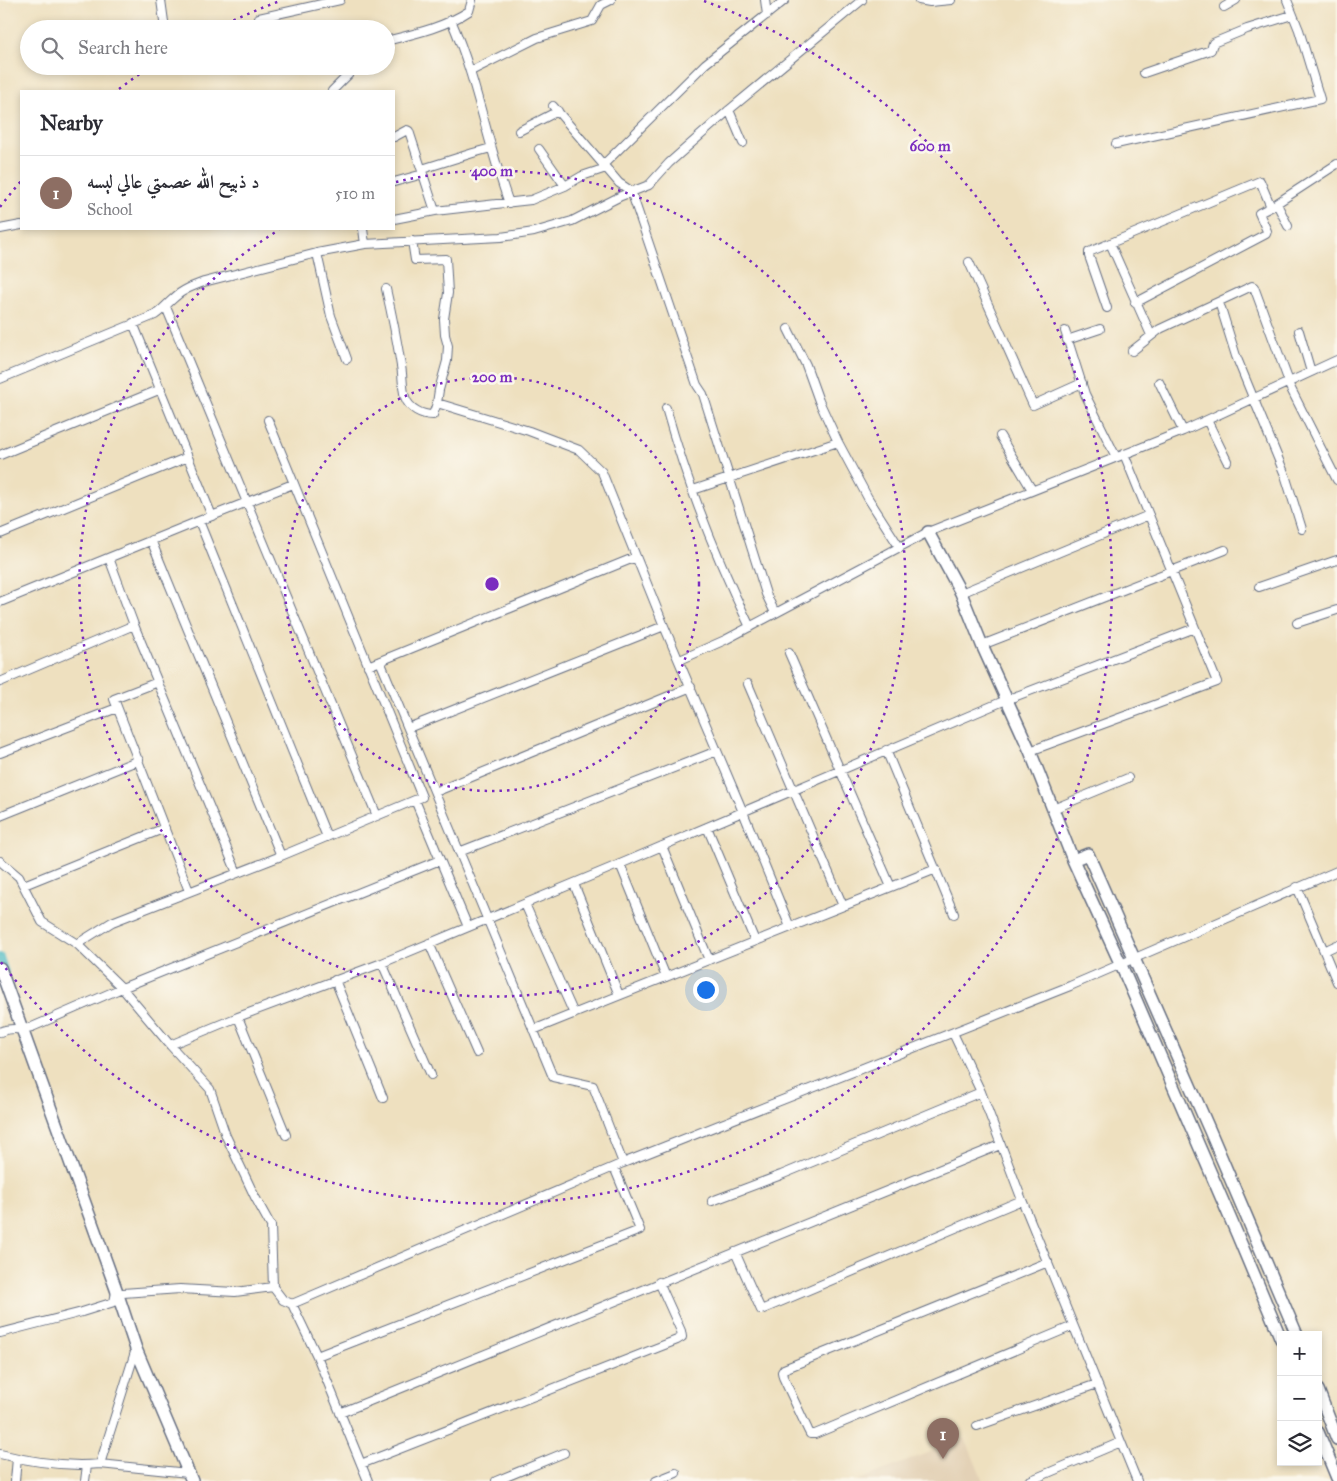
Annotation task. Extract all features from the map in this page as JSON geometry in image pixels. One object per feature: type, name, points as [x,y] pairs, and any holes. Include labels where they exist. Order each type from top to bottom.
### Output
[{"type":"main road","points":[[928,532],[961,593],[1006,700],[1030,751],[1073,860],[1121,965],[1278,1331]]},
{"type":"main road","points":[[1073,860],[1088,854],[1259,1245],[1294,1331]]},
{"type":"main road","points":[[0,968],[27,1029],[120,1291],[136,1349],[190,1477]]},
{"type":"main road","points":[[1244,1251],[1259,1245]]},
{"type":"main road","points":[[1251,1268],[1266,1262]]},
{"type":"main road","points":[[1322,1400],[1337,1439]]},
{"type":"main road","points":[[1322,1442],[1337,1478]]},
{"type":"street","points":[[161,0],[164,20]]},
{"type":"street","points":[[259,18],[320,2],[340,0]]},
{"type":"street","points":[[395,38],[414,34],[451,20],[469,11],[472,0]]},
{"type":"street","points":[[470,71],[537,38],[587,23],[595,17],[597,4],[611,0]]},
{"type":"street","points":[[764,0],[767,15]]},
{"type":"street","points":[[395,219],[435,211],[531,200],[604,167],[706,64],[786,0]]},
{"type":"street","points":[[0,378],[155,315],[166,307],[174,297],[204,282],[317,253],[365,244],[500,237],[534,232],[572,222],[631,191],[649,185],[669,163],[729,110],[862,0]]},
{"type":"street","points":[[919,0],[930,2],[952,0]]},
{"type":"street","points":[[1224,7],[1236,0]]},
{"type":"street","points":[[1116,144],[1320,99],[1287,0]]},
{"type":"street","points":[[1144,73],[1211,50],[1213,43],[1247,29],[1292,15]]},
{"type":"street","points":[[451,20],[462,45],[491,148],[509,203]]},
{"type":"street","points":[[333,90],[348,75]]},
{"type":"street","points":[[518,131],[555,109],[604,167],[619,183],[631,191],[697,385],[703,394],[766,594],[775,613]]},
{"type":"street","points":[[729,110],[743,143]]},
{"type":"street","points":[[395,136],[407,130],[409,131],[435,211]]},
{"type":"street","points":[[395,182],[472,152],[491,148]]},
{"type":"street","points":[[539,149],[565,186]]},
{"type":"street","points":[[1135,303],[1266,234],[1267,231],[1259,214],[1337,164]]},
{"type":"street","points":[[1107,308],[1088,254],[1089,252],[1260,181],[1288,226]]},
{"type":"street","points":[[0,229],[20,225]]},
{"type":"street","points":[[363,230],[365,244]]},
{"type":"street","points":[[386,289],[405,397],[410,405],[425,415],[433,415],[437,404],[448,346],[444,319],[448,293],[446,259],[415,260],[412,241]]},
{"type":"street","points":[[1110,243],[1135,303],[1151,335]]},
{"type":"street","points":[[317,253],[331,316],[347,359]]},
{"type":"street","points":[[969,262],[1033,405],[1082,384]]},
{"type":"street","points":[[1132,351],[1160,329],[1252,286],[1254,287],[1288,383],[1337,480]]},
{"type":"street","points":[[166,307],[377,816]]},
{"type":"street","points":[[1221,308],[1236,356],[1285,475],[1302,529]]},
{"type":"street","points":[[133,324],[212,516]]},
{"type":"street","points":[[788,329],[838,442],[868,498],[900,548]]},
{"type":"street","points":[[1067,340],[1100,329]]},
{"type":"street","points":[[1030,751],[1216,682],[1149,515],[1120,455],[1085,394],[1065,331]]},
{"type":"street","points":[[1299,331],[1310,372]]},
{"type":"street","points":[[680,660],[725,640],[928,532],[1184,431],[1337,360]]},
{"type":"street","points":[[1159,382],[1184,431]]},
{"type":"street","points":[[0,455],[161,389]]},
{"type":"street","points":[[437,404],[529,430],[579,450],[602,472],[790,928]]},
{"type":"street","points":[[666,408],[680,458],[731,588],[750,626]]},
{"type":"street","points":[[77,944],[112,922],[282,856],[420,798],[422,795],[268,420]]},
{"type":"street","points":[[1207,420],[1227,461]]},
{"type":"street","points":[[1000,436],[1032,490]]},
{"type":"street","points":[[693,490],[838,442]]},
{"type":"street","points":[[0,534],[188,457]]},
{"type":"street","points":[[0,602],[199,520],[293,484]]},
{"type":"street","points":[[961,593],[1149,515]]},
{"type":"street","points":[[199,520],[327,837]]},
{"type":"street","points":[[151,540],[282,856]]},
{"type":"street","points":[[982,645],[1225,550]]},
{"type":"street","points":[[368,666],[636,557]]},
{"type":"street","points":[[109,558],[134,625],[238,873]]},
{"type":"street","points":[[1259,587],[1337,560]]},
{"type":"street","points":[[1297,623],[1337,610]]},
{"type":"street","points":[[0,682],[134,625]]},
{"type":"street","points":[[408,728],[664,626]]},
{"type":"street","points":[[170,1045],[238,1017],[382,963],[526,904],[1006,700],[1194,628]]},
{"type":"street","points":[[789,653],[891,887]]},
{"type":"street","points":[[380,661],[553,1077],[593,1086],[623,1164]]},
{"type":"street","points":[[158,682],[114,699],[189,891]]},
{"type":"street","points":[[748,684],[792,791],[843,906]]},
{"type":"street","points":[[435,792],[691,687]]},
{"type":"street","points":[[0,753],[117,708]]},
{"type":"street","points":[[886,750],[954,914]]},
{"type":"street","points":[[459,852],[717,751]]},
{"type":"street","points":[[0,816],[139,760]]},
{"type":"street","points":[[1053,809],[1128,778]]},
{"type":"street","points":[[415,800],[468,927]]},
{"type":"street","points":[[707,827],[755,941]]},
{"type":"street","points":[[24,885],[165,828]]},
{"type":"street","points":[[662,846],[709,960]]},
{"type":"street","points":[[0,1032],[8,1028],[27,1029],[122,988],[440,860]]},
{"type":"street","points":[[0,861],[19,877],[42,922],[77,944],[122,988],[210,1089],[226,1136],[271,1226],[273,1287],[283,1300],[292,1304],[317,1356],[368,1481]]},
{"type":"street","points":[[620,864],[666,977]]},
{"type":"street","points":[[533,1030],[936,869]]},
{"type":"street","points":[[292,1304],[614,1167],[1121,965],[1134,957],[1337,870]]},
{"type":"street","points":[[574,884],[619,995]]},
{"type":"street","points":[[1297,886],[1337,982]]},
{"type":"street","points":[[526,904],[574,1014]]},
{"type":"street","points":[[430,942],[477,1053]]},
{"type":"street","points":[[1324,951],[1337,945]]},
{"type":"street","points":[[382,963],[432,1076]]},
{"type":"street","points":[[335,980],[383,1098]]},
{"type":"street","points":[[238,1017],[286,1135]]},
{"type":"street","points":[[953,1033],[981,1092],[1022,1200],[1137,1481]]},
{"type":"street","points":[[712,1201],[781,1176],[981,1092]]},
{"type":"street","points":[[340,1413],[1000,1145]]},
{"type":"street","points":[[317,1356],[640,1230],[614,1167]]},
{"type":"street","points":[[734,1252],[761,1310],[1022,1200]]},
{"type":"street","points":[[1048,1262],[784,1369],[782,1372],[810,1434],[815,1434],[1073,1326]]},
{"type":"street","points":[[361,1464],[682,1337],[659,1282]]},
{"type":"street","points":[[0,1333],[114,1302],[120,1291],[180,1289],[235,1292],[273,1287]]},
{"type":"street","points":[[100,1464],[136,1349]]},
{"type":"street","points":[[977,1426],[1097,1384]]},
{"type":"street","points":[[1029,1481],[1121,1442]]},
{"type":"street","points":[[496,1481],[564,1453]]},
{"type":"street","points":[[0,1454],[49,1463],[100,1464],[190,1477]]},
{"type":"street","points":[[15,1481],[18,1458]]},
{"type":"street","points":[[84,1481],[87,1465]]},
{"type":"street","points":[[656,1481],[676,1473]]},
{"type":"shaded area","points":[[965,1438],[983,1481],[857,1481]]},
{"type":"waterway","points":[[0,957],[5,972]]},
{"type":"place","name":"د ذبیح الله عصمتي عالي لېسه","points":[[943,1459]]}]
